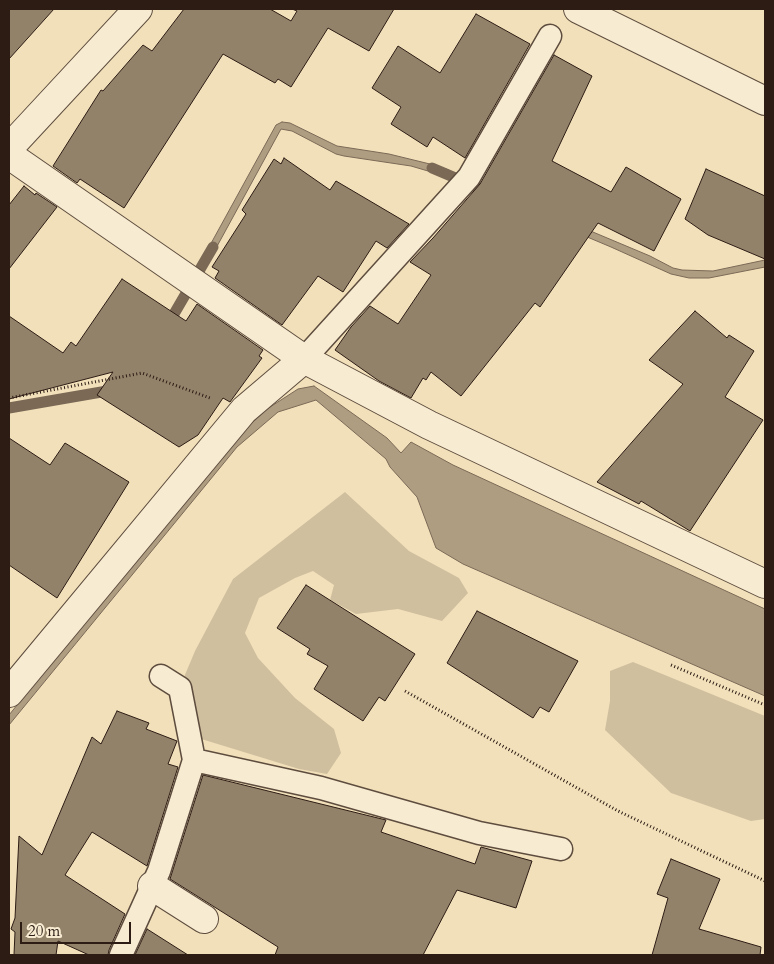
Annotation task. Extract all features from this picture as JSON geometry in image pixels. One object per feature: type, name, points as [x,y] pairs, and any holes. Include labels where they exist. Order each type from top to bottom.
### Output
[{"type":"street","points":[[9,148],[138,9]]},
{"type":"street","points":[[578,9],[765,100]]},
{"type":"street","points":[[9,155],[304,359],[429,425],[765,584]]},
{"type":"street","points":[[9,693],[244,410],[304,359]]},
{"type":"street","points":[[152,886],[204,919]]},
{"type":"lane","points":[[304,359],[469,176],[550,36]]},
{"type":"lane","points":[[121,955],[159,870],[194,760],[180,688],[162,676]]},
{"type":"lane","points":[[194,760],[321,788],[479,833],[560,849]]},
{"type":"path","points":[[9,398],[142,373],[244,410]]},
{"type":"path","points":[[671,665],[765,705]]},
{"type":"path","points":[[405,691],[618,811],[765,881]]},
{"type":"shaded area","points":[[282,122],[290,123],[337,146],[389,154],[449,170],[445,176],[411,166],[344,156],[336,154],[292,131],[281,129],[209,261],[203,258],[276,125]]},
{"type":"shaded area","points":[[481,185],[650,256],[673,268],[713,271],[765,260],[765,267],[709,278],[689,278],[671,274],[478,191]]},
{"type":"shaded area","points":[[314,386],[387,438],[401,453],[411,442],[453,465],[765,609],[765,696],[463,564],[436,548],[417,497],[390,467],[386,459],[316,400],[278,412],[237,447],[9,725],[9,715],[227,446],[267,409],[298,389]]},
{"type":"shaded area","points":[[345,492],[409,551],[459,578],[468,593],[442,621],[398,609],[356,614],[330,600],[334,585],[313,571],[295,578],[259,598],[245,633],[258,658],[295,698],[334,729],[341,753],[327,774],[299,769],[185,734],[174,701],[195,651],[233,579]]},
{"type":"shaded area","points":[[633,662],[765,716],[765,819],[751,821],[671,793],[605,730],[610,701],[610,671]]},
{"type":"building","points":[[9,9],[54,9],[9,59]]},
{"type":"building","points":[[184,9],[270,9],[291,21],[297,11],[292,9],[394,9],[369,51],[328,28],[291,87],[278,79],[275,83],[223,54],[124,208],[80,179],[77,183],[53,166],[101,90],[103,91],[143,45],[152,51]]},
{"type":"building","points":[[476,14],[530,44],[465,158],[433,137],[427,147],[391,124],[401,107],[372,88],[398,46],[440,73]]},
{"type":"building","points":[[554,55],[592,76],[552,161],[611,192],[626,167],[681,199],[654,251],[598,223],[540,307],[535,303],[461,396],[431,372],[426,380],[423,378],[411,398],[379,381],[335,350],[351,327],[370,306],[398,324],[431,275],[410,262],[480,184]]},
{"type":"building","points":[[284,158],[330,190],[336,181],[409,224],[387,248],[376,241],[343,292],[318,276],[282,325],[215,278],[219,271],[212,267],[246,214],[242,210],[274,159],[281,164]]},
{"type":"building","points":[[706,169],[765,196],[765,259],[708,235],[685,219]]},
{"type":"building","points":[[24,186],[35,195],[36,193],[57,207],[9,269],[9,205]]},
{"type":"building","points":[[122,279],[186,321],[197,304],[263,350],[259,356],[262,358],[230,402],[223,398],[198,435],[179,447],[97,395],[113,372],[9,399],[9,316],[63,353],[71,342],[76,346]]},
{"type":"building","points":[[695,311],[727,338],[729,335],[754,351],[725,397],[763,420],[690,531],[641,501],[639,504],[597,482],[683,384],[649,360]]},
{"type":"building","points":[[9,438],[50,465],[65,443],[129,482],[57,598],[9,565]]},
{"type":"building","points":[[306,585],[415,654],[385,701],[379,697],[363,721],[314,689],[328,666],[307,654],[310,649],[277,628]]},
{"type":"building","points":[[477,611],[578,661],[549,712],[540,707],[533,718],[447,663]]},
{"type":"building","points":[[117,711],[149,723],[146,729],[177,741],[168,764],[178,767],[147,866],[92,832],[65,875],[125,914],[108,955],[89,955],[58,941],[56,955],[14,955],[15,932],[11,929],[15,918],[19,836],[42,855],[92,737],[101,744]]},
{"type":"building","points":[[203,775],[386,820],[381,832],[475,864],[481,847],[532,861],[516,908],[457,890],[423,955],[275,955],[278,947],[170,879]]},
{"type":"building","points":[[671,859],[720,879],[699,929],[761,947],[760,955],[652,955],[668,898],[657,894]]},
{"type":"building","points":[[147,929],[188,955],[135,955]]},
{"type":"waterway","points":[[432,168],[491,193]]},
{"type":"waterway","points":[[167,326],[213,247]]},
{"type":"waterway","points":[[9,408],[113,390]]}]
